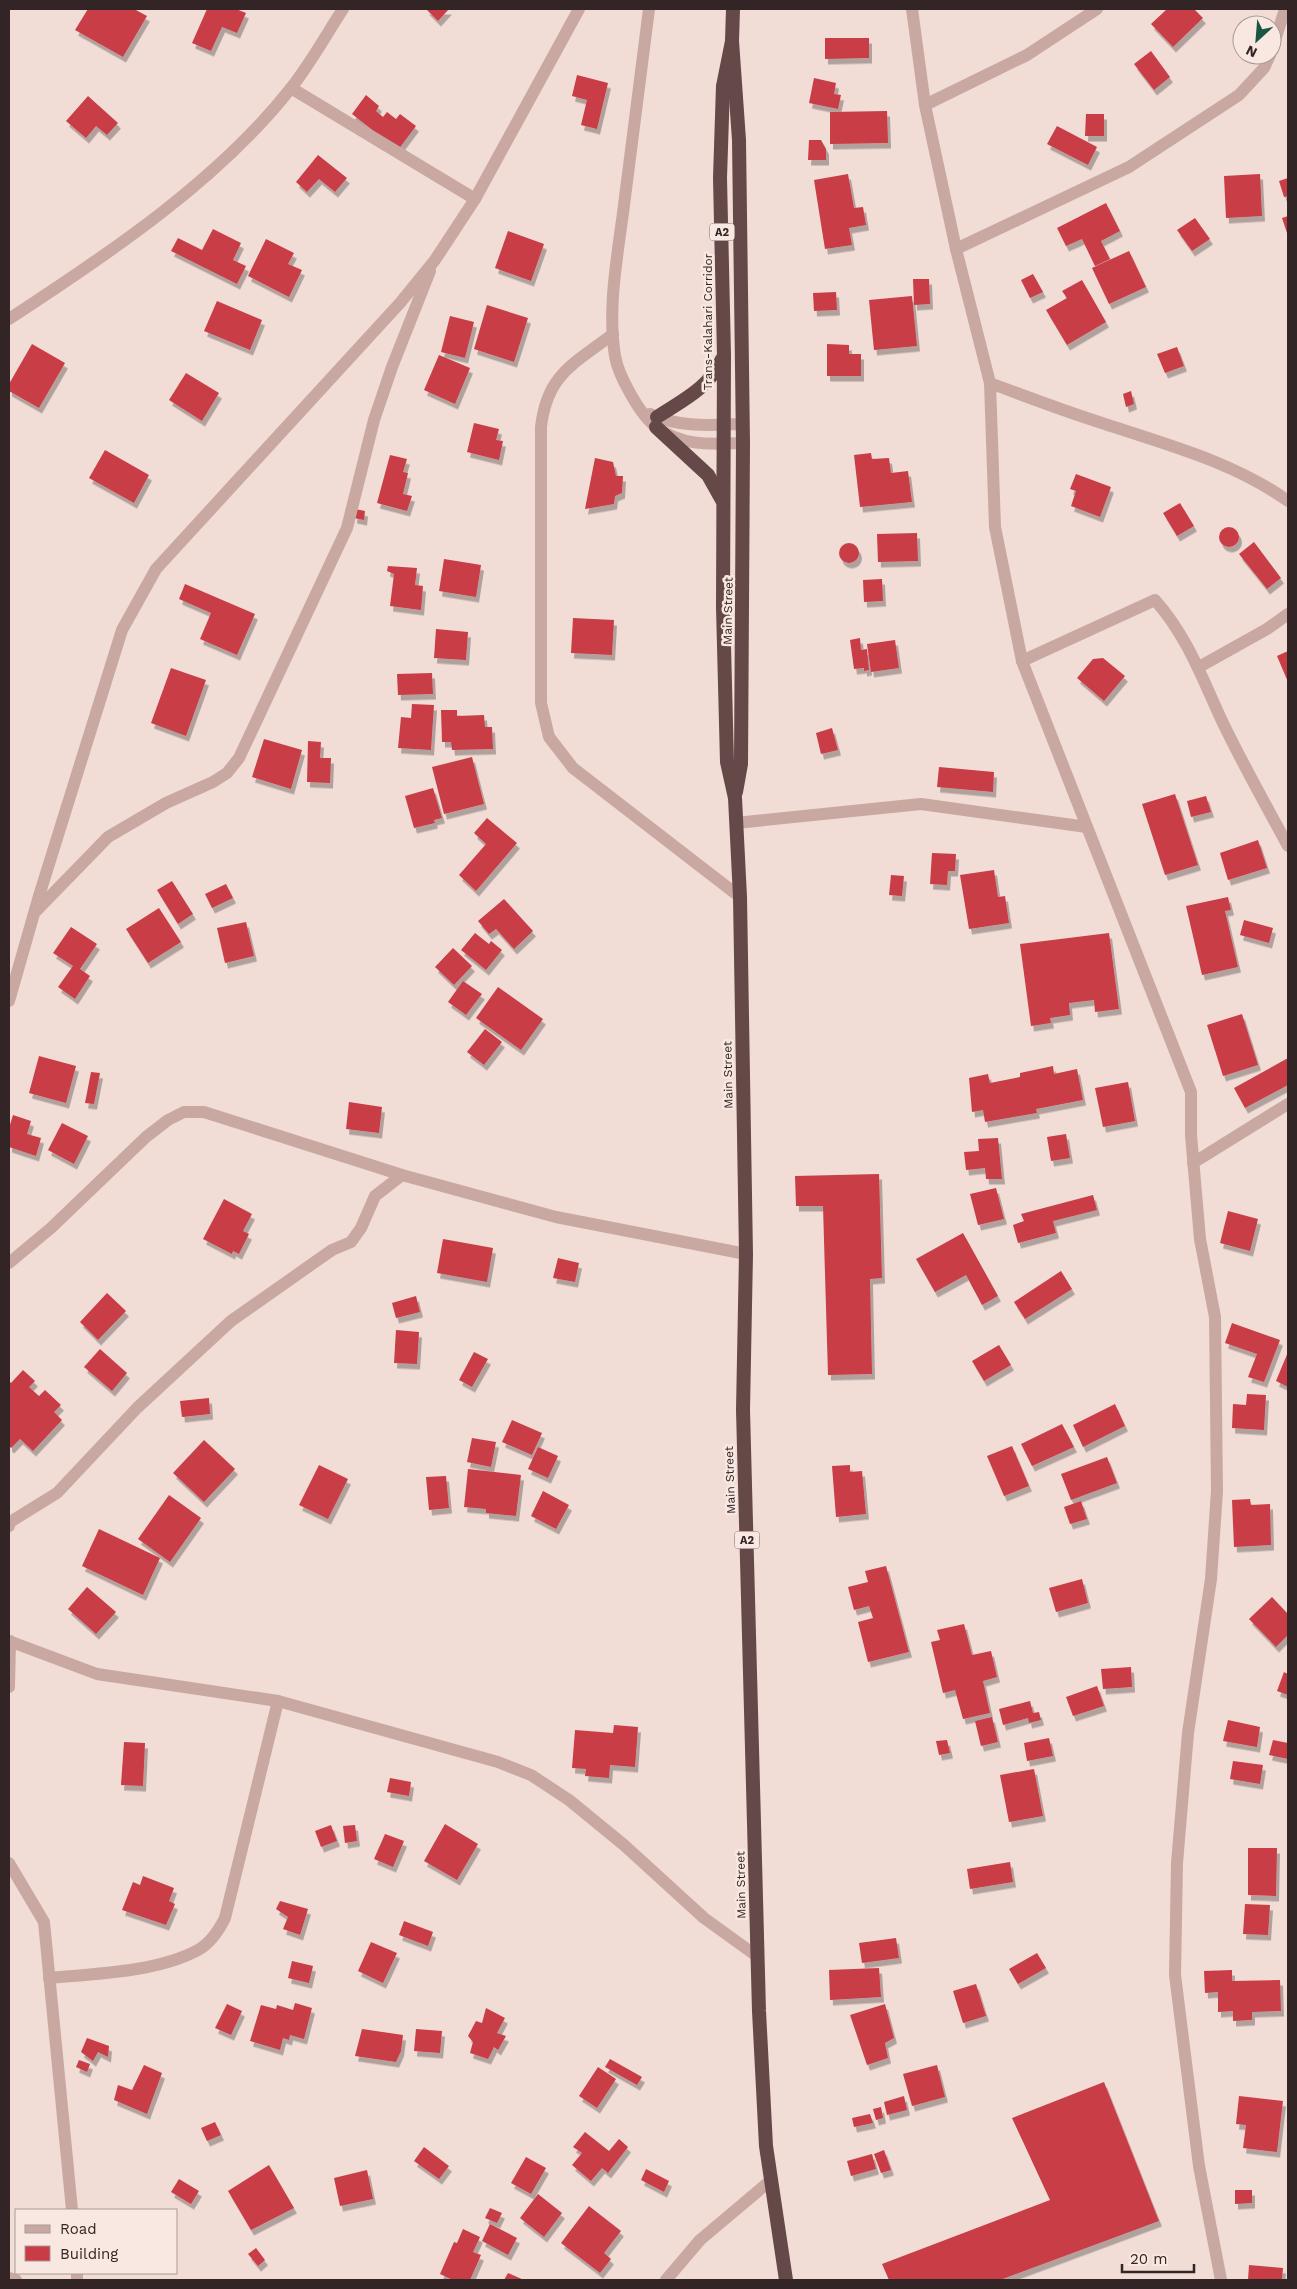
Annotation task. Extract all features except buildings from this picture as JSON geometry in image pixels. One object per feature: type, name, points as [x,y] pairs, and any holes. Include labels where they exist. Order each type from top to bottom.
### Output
[{"type":"highway","name":"Trans-Kalahari Corridor","points":[[733,9],[732,41],[739,140],[743,424]]},
{"type":"highway","name":"Trans-Kalahari Corridor","points":[[723,424],[724,355],[720,178],[723,86],[732,41]]},
{"type":"highway","points":[[722,501],[708,475],[656,422],[707,383],[716,373],[724,355]]},
{"type":"highway","name":"Main Street","points":[[723,424],[722,501],[727,762],[735,798],[740,897],[746,1254],[743,1410],[758,1957],[766,2146],[786,2280]]},
{"type":"highway","name":"Main Street","points":[[735,798],[742,764],[743,424]]},
{"type":"street","points":[[9,319],[120,245],[233,152],[291,88],[343,9]]},
{"type":"street","points":[[9,1001],[34,912],[122,630],[156,569],[400,303],[435,260],[475,199],[579,9]]},
{"type":"street","points":[[649,9],[615,275],[613,334],[616,359],[638,408],[686,442],[700,444],[743,443]]},
{"type":"street","points":[[912,9],[925,105],[956,249],[990,383],[995,527],[1022,661],[1191,1092],[1193,1163],[1200,1239],[1215,1317],[1217,1491],[1211,1579],[1188,1733],[1177,1863],[1175,1975],[1199,2166],[1221,2280]]},
{"type":"street","points":[[925,105],[1027,55],[1097,9]]},
{"type":"street","points":[[956,249],[1129,167],[1239,96],[1265,65]]},
{"type":"street","points":[[291,88],[475,199]]},
{"type":"street","points":[[34,912],[108,837],[166,803],[213,782],[227,773],[239,758],[347,528],[374,420],[392,367],[435,260]]},
{"type":"street","points":[[613,334],[566,368],[551,388],[543,408],[541,427],[541,703],[549,737],[573,768],[740,897]]},
{"type":"street","points":[[990,383],[1083,418],[1184,451],[1263,483],[1288,500]]},
{"type":"street","points":[[656,422],[701,426],[743,424]]},
{"type":"street","points":[[1022,661],[1156,600],[1170,617],[1199,667],[1222,721],[1288,846]]},
{"type":"street","points":[[1199,667],[1268,629],[1288,614]]},
{"type":"street","points":[[736,823],[921,804],[1087,827]]},
{"type":"street","points":[[1193,1163],[1288,1104]]},
{"type":"street","points":[[9,1263],[51,1228],[146,1137],[168,1120],[184,1112],[204,1112],[402,1175],[556,1217],[746,1254]]},
{"type":"street","points":[[9,1526],[10,1522],[57,1493],[136,1408],[231,1321],[332,1250],[351,1242],[361,1228],[375,1196],[402,1175]]},
{"type":"street","points":[[9,1687],[9,1641],[97,1674],[278,1701],[498,1762],[531,1775],[569,1800],[624,1845],[704,1918],[758,1957]]},
{"type":"street","points":[[49,1978],[112,1973],[167,1962],[199,1950],[218,1931],[225,1918],[278,1701]]},
{"type":"street","points":[[9,1863],[44,1922],[72,2209]]},
{"type":"street","points":[[666,2280],[700,2240],[770,2181]]},
{"type":"street","points":[[9,2278],[16,2280]]}]
